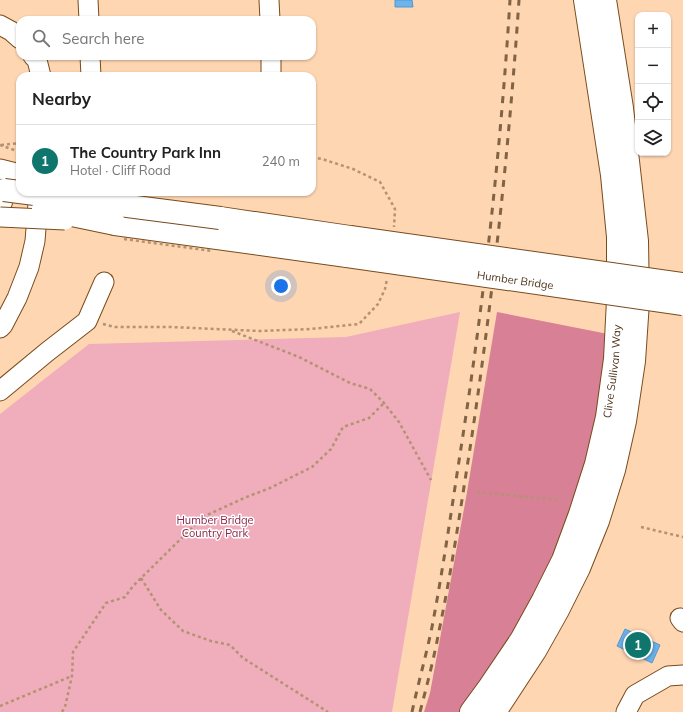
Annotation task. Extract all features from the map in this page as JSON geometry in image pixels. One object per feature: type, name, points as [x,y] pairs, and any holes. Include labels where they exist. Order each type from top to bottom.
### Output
[{"type":"highway","name":"Clive Sullivan Way","points":[[471,712],[521,640],[563,560],[596,464],[607,417],[615,359],[618,300],[618,237],[612,175],[585,0]]},
{"type":"highway","name":"Clive Sullivan Way","points":[[494,712],[536,650],[579,568],[598,521],[614,470],[625,421],[634,361],[638,302],[637,241],[622,108],[605,0]]},
{"type":"highway","points":[[4,189],[16,194]]},
{"type":"highway","points":[[4,189],[16,191]]},
{"type":"highway","points":[[21,196],[58,211],[115,224],[219,228]]},
{"type":"highway","points":[[43,196],[219,228],[348,246]]},
{"type":"highway","name":"Humber Bridge","points":[[348,246],[683,284]]},
{"type":"highway","name":"Humber Bridge","points":[[348,246],[683,304]]},
{"type":"street","points":[[88,0],[89,16]]},
{"type":"street","points":[[269,0],[270,16]]},
{"type":"street","points":[[0,25],[16,35]]},
{"type":"street","points":[[37,60],[40,72]]},
{"type":"street","points":[[90,60],[91,72]]},
{"type":"street","points":[[271,60],[271,72]]},
{"type":"street","points":[[0,328],[17,298],[29,266],[35,241],[39,196]]},
{"type":"street","points":[[110,196],[219,228]]},
{"type":"street","points":[[0,391],[87,320],[104,282]]},
{"type":"street","points":[[626,712],[635,695],[668,676],[683,675]]},
{"type":"path","points":[[0,145],[16,143]]},
{"type":"path","points":[[0,145],[16,150]]},
{"type":"path","points":[[87,320],[115,327],[170,327],[229,330],[299,357],[350,383],[370,390],[384,403],[399,422],[431,480]]},
{"type":"path","points":[[62,712],[65,707],[72,676],[73,652],[106,603],[125,597],[141,578],[203,518],[244,498],[270,488],[312,467],[331,449],[343,427],[370,418],[384,403]]},
{"type":"path","points":[[477,492],[558,500]]},
{"type":"path","points":[[641,527],[683,537]]},
{"type":"path","points":[[141,578],[161,610],[183,631],[211,641],[230,645],[243,658],[328,712]]},
{"type":"path","points":[[0,706],[72,676]]},
{"type":"green space","name":"Humber Bridge Country Park","points":[[460,312],[392,712],[0,712],[0,414],[89,344],[346,337]]},
{"type":"shaded area","points":[[497,312],[608,334],[593,449],[562,548],[514,638],[463,712],[424,712],[430,693],[466,498]]},
{"type":"building","points":[[395,0],[412,0],[413,7],[395,7]]},
{"type":"building","points":[[625,629],[660,645],[652,663],[617,646]]},
{"type":"railway","points":[[412,712],[430,638],[471,381],[497,163],[510,0]]},
{"type":"railway","points":[[420,712],[435,651],[448,584],[479,387],[505,166],[519,0]]},
{"type":"place","name":"The Country Park Inn","points":[[638,645]]}]
